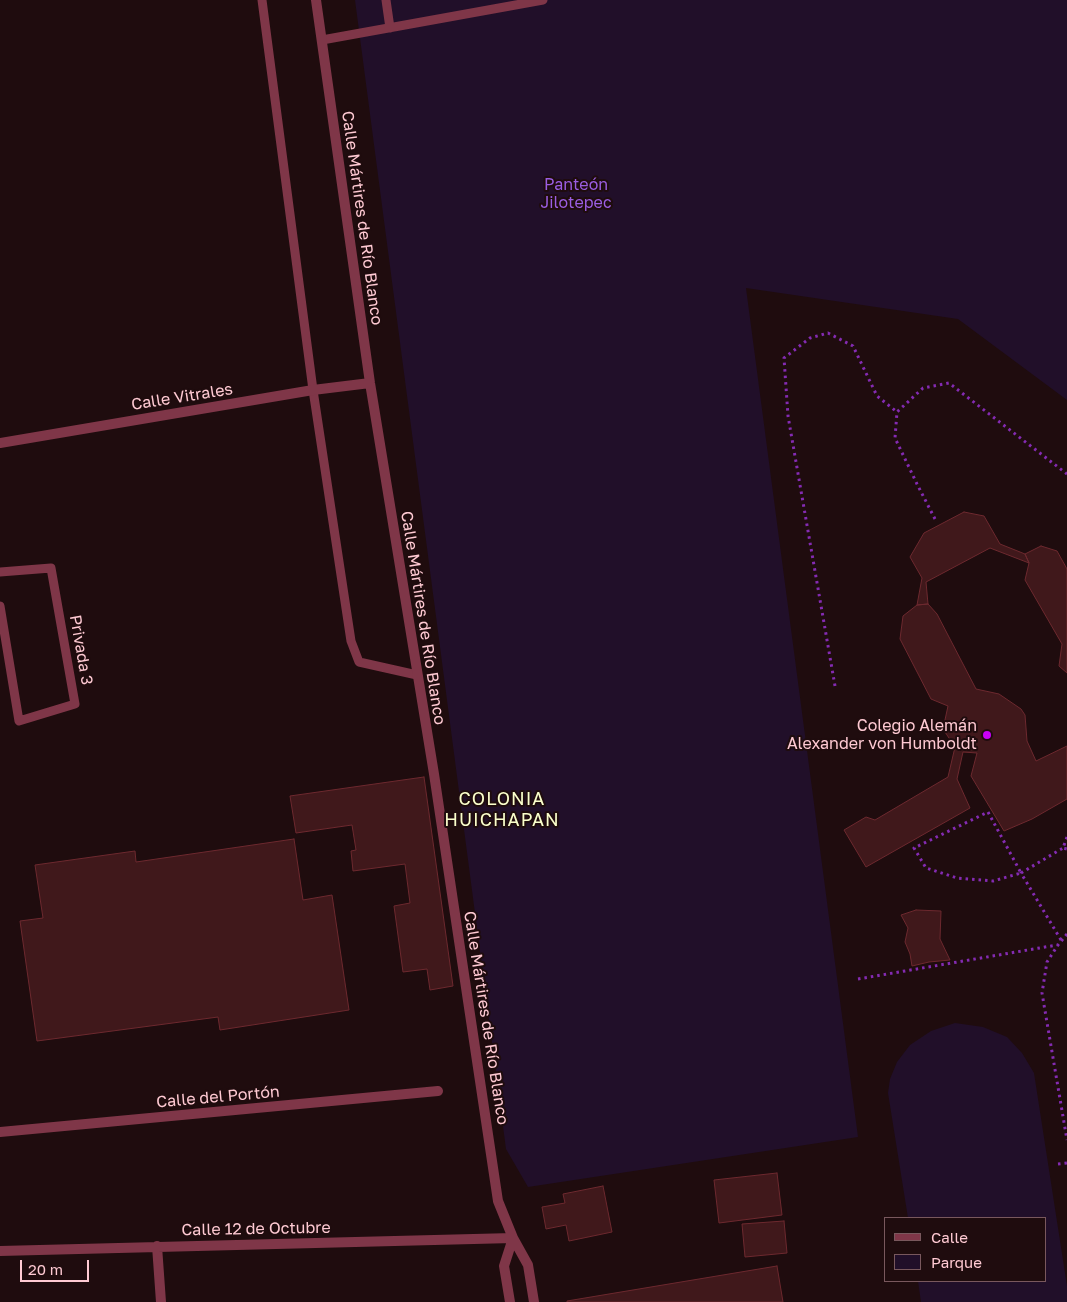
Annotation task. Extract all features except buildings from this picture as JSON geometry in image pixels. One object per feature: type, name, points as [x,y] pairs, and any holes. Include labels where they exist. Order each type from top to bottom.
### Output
[{"type":"street","name":"Calle Mártires de Río Blanco","points":[[316,0],[370,384],[434,774],[498,1201],[513,1238],[528,1264],[534,1302]]},
{"type":"street","name":"Calle Vitrales","points":[[0,443],[313,390],[370,384]]},
{"type":"street","name":"Calle del Portón","points":[[0,1132],[438,1091]]},
{"type":"street","name":"Calle 12 de Octubre","points":[[0,1251],[513,1238]]},
{"type":"street","points":[[510,1302],[504,1266],[513,1238]]},
{"type":"street","points":[[157,1246],[161,1302]]},
{"type":"lane","points":[[262,0],[313,390],[351,641],[359,662],[417,675]]},
{"type":"lane","points":[[386,0],[390,28]]},
{"type":"lane","points":[[322,40],[543,0]]},
{"type":"lane","name":"Privada 3","points":[[0,572],[51,568],[75,704],[19,721],[0,606]]},
{"type":"path","points":[[835,686],[788,416],[784,358],[810,338],[828,333],[853,346],[877,396],[898,412]]},
{"type":"path","points":[[935,518],[895,438],[898,412],[923,388],[949,383],[1067,474]]},
{"type":"path","points":[[1061,941],[1021,873],[988,812],[914,848],[926,868],[958,878],[993,881],[1021,873],[1065,849],[1067,837]]},
{"type":"path","points":[[1067,934],[1047,962],[1042,993],[1067,1140]]},
{"type":"path","points":[[858,979],[1058,945]]},
{"type":"path","points":[[1058,1164],[1067,1163]]},
{"type":"green space","name":"Panteón Jilotepec","points":[[355,0],[1067,0],[1067,400],[958,319],[746,288],[858,1137],[528,1187],[506,1149]]},
{"type":"green space","points":[[955,1023],[983,1027],[1007,1037],[1022,1053],[1034,1073],[1067,1286],[1067,1302],[921,1302],[918,1282],[1047,1282],[1047,1217],[908,1217],[888,1093],[890,1079],[897,1062],[910,1045],[931,1031]]},
{"type":"place","name":"Colegio Alemán Alexander von Humboldt","points":[[987,735]]},
{"type":"district","name":"COLONIA HUICHAPAN","points":[[502,810]]}]
